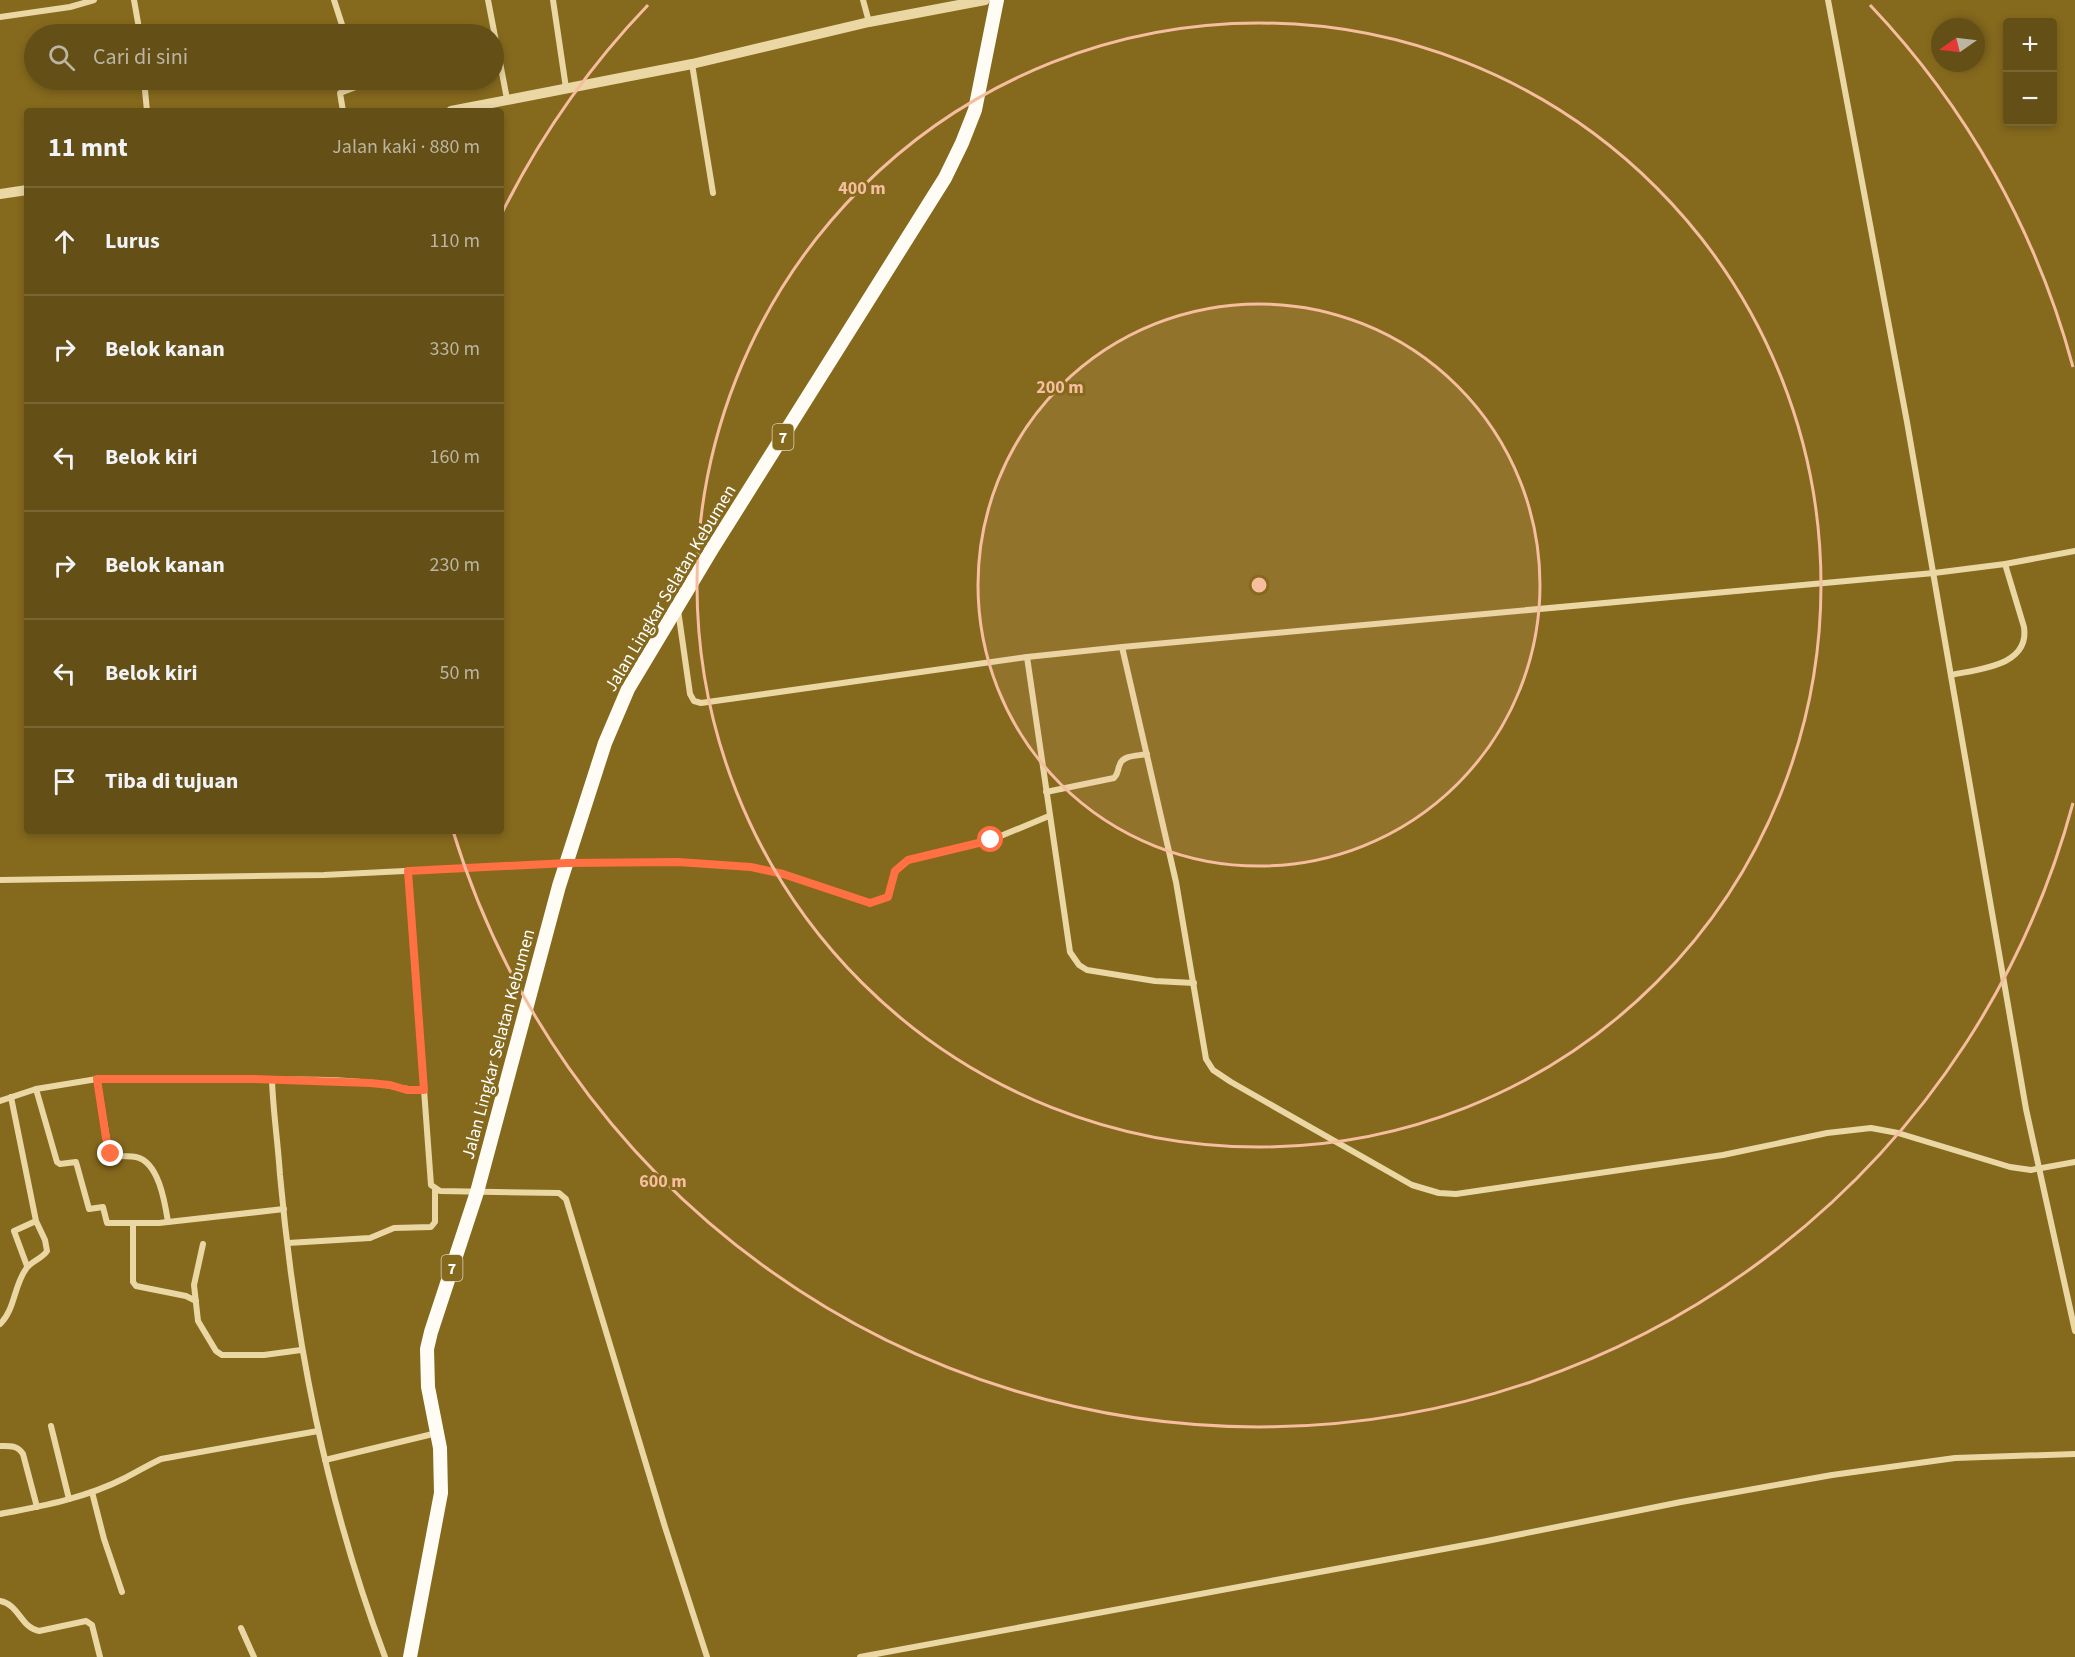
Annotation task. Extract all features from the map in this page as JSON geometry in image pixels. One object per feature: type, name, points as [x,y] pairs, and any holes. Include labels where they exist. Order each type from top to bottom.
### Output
[{"type":"highway","name":"Jalan Lingkar Selatan Kebumen","points":[[410,1657],[441,1493],[440,1448],[428,1387],[427,1349],[477,1192],[559,886],[610,732],[628,689],[677,606],[945,178],[962,144],[975,110],[994,3]]},
{"type":"street","points":[[0,17],[70,7],[94,0]]},
{"type":"street","points":[[134,0],[138,24]]},
{"type":"street","points":[[334,0],[342,24]]},
{"type":"street","points":[[488,0],[493,24]]},
{"type":"street","points":[[553,0],[566,88]]},
{"type":"street","points":[[863,0],[869,22]]},
{"type":"street","points":[[1828,0],[1934,573],[1988,894],[2039,1168],[2075,1331]]},
{"type":"street","points":[[465,108],[692,64],[869,22],[994,3]]},
{"type":"street","points":[[692,64],[713,193]]},
{"type":"street","points":[[504,83],[507,99]]},
{"type":"street","points":[[145,90],[147,108]]},
{"type":"street","points":[[342,108],[340,93],[348,90]]},
{"type":"street","points":[[0,194],[24,190]]},
{"type":"street","points":[[677,606],[690,694],[694,701],[701,703],[1027,657],[1934,573],[2005,564],[2075,551]]},
{"type":"street","points":[[1951,675],[1997,665],[2018,652],[2023,644],[2024,627],[2005,564]]},
{"type":"street","points":[[1122,647],[1176,882],[1206,1059],[1213,1070],[1412,1185],[1439,1193],[1456,1194],[1723,1155],[1827,1133],[1871,1128],[1898,1133],[2010,1167],[2027,1170],[2075,1162]]},
{"type":"street","points":[[1027,657],[1070,952],[1074,959],[1087,970],[1155,981],[1194,983]]},
{"type":"street","points":[[1046,792],[1114,778],[1119,773],[1120,763],[1125,758],[1147,754]]},
{"type":"street","points":[[0,880],[408,873],[678,862],[751,867],[783,874],[870,903],[888,897],[895,871],[908,860],[991,840],[1049,816]]},
{"type":"street","points":[[408,873],[430,1182],[435,1189],[440,1191],[559,1193],[566,1199],[665,1527],[707,1657]]},
{"type":"street","points":[[0,1101],[36,1089],[97,1079],[370,1083],[407,1090],[424,1090]]},
{"type":"street","points":[[97,1079],[109,1151],[115,1156],[138,1157],[148,1164],[164,1194],[168,1222]]},
{"type":"street","points":[[272,1080],[284,1209],[301,1350],[325,1460],[362,1595],[385,1657]]},
{"type":"street","points":[[36,1089],[57,1162],[60,1164],[76,1162],[89,1209],[103,1207],[107,1223],[168,1222],[284,1209]]},
{"type":"street","points":[[0,1324],[6,1317],[27,1266],[40,1259],[48,1251],[36,1221],[11,1097]]},
{"type":"street","points":[[288,1243],[370,1238],[394,1228],[431,1227],[435,1222],[435,1189]]},
{"type":"street","points":[[27,1266],[14,1230],[36,1221]]},
{"type":"street","points":[[133,1224],[133,1282],[136,1286],[186,1296],[196,1301]]},
{"type":"street","points":[[203,1244],[194,1285],[199,1324],[219,1354],[264,1355],[301,1350]]},
{"type":"street","points":[[51,1426],[69,1499]]},
{"type":"street","points":[[0,1514],[92,1492],[124,1479],[142,1467],[161,1459],[318,1431]]},
{"type":"street","points":[[325,1460],[437,1433]]},
{"type":"street","points":[[0,1446],[13,1445],[23,1454],[37,1507]]},
{"type":"street","points":[[860,1657],[1821,1477],[1955,1458],[2075,1454]]},
{"type":"street","points":[[92,1492],[104,1539],[122,1592]]},
{"type":"street","points":[[0,1601],[11,1605],[34,1630],[89,1622],[92,1625],[100,1657]]},
{"type":"street","points":[[241,1628],[254,1657]]},
{"type":"route","points":[[111,1154],[106,1138],[97,1079],[254,1079],[370,1083],[407,1090],[424,1090],[408,871],[567,863],[678,862],[751,867],[783,874],[870,903],[888,897],[891,893],[895,871],[908,860],[991,840]]}]
